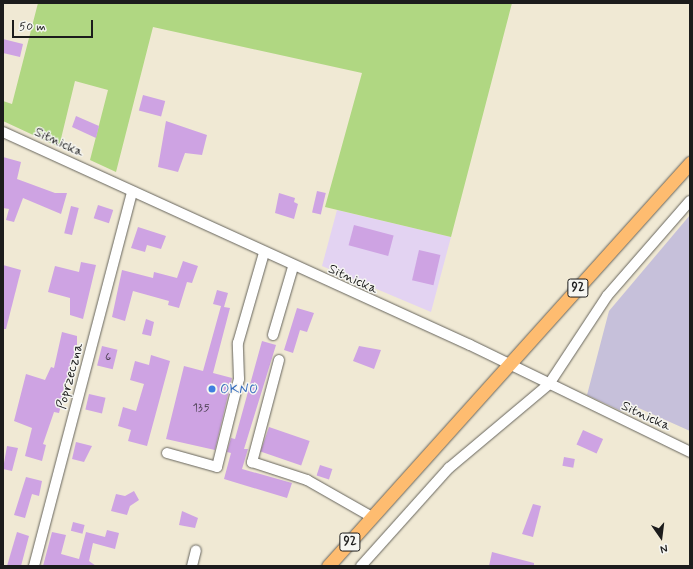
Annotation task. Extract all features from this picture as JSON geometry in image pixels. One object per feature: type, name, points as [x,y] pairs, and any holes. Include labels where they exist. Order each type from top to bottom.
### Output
[{"type":"main road","name":"92","points":[[328,566],[690,163]]},
{"type":"street","name":"Sitnicka","points":[[3,132],[549,384],[690,452]]},
{"type":"street","name":"Poprzeczna","points":[[34,566],[132,192]]},
{"type":"street","points":[[361,566],[449,468],[549,384],[606,296],[690,201]]},
{"type":"street","points":[[168,453],[217,467],[239,379],[238,343],[264,253]]},
{"type":"street","points":[[273,336],[293,266]]},
{"type":"street","points":[[280,360],[252,462],[307,480],[372,517]]},
{"type":"street","points":[[192,566],[196,550]]},
{"type":"shaded area","points":[[337,210],[451,237],[431,312],[322,266]]},
{"type":"shaded area","points":[[690,215],[690,431],[632,405],[621,411],[587,395],[609,311]]},
{"type":"green space","points":[[38,3],[512,3],[451,237],[325,207],[362,73],[153,27],[116,172],[90,160],[108,90],[75,81],[59,147],[3,121],[3,101],[12,104]]},
{"type":"building","points":[[3,39],[23,44],[20,57],[3,53]]},
{"type":"building","points":[[143,95],[165,101],[161,116],[139,110]]},
{"type":"building","points":[[76,116],[99,126],[96,138],[72,127]]},
{"type":"building","points":[[166,121],[207,135],[202,155],[185,153],[178,172],[158,167]]},
{"type":"building","points":[[3,157],[21,162],[17,179],[55,193],[67,193],[61,214],[23,198],[14,222],[6,220],[9,209],[3,208]]},
{"type":"building","points":[[317,191],[326,193],[321,214],[312,212]]},
{"type":"building","points":[[279,193],[295,198],[294,202],[298,204],[294,219],[275,213]]},
{"type":"building","points":[[98,205],[113,210],[109,223],[94,218]]},
{"type":"building","points":[[71,206],[79,208],[72,235],[64,233]]},
{"type":"building","points":[[354,225],[394,236],[388,256],[349,245]]},
{"type":"building","points":[[138,227],[166,236],[161,249],[147,245],[145,252],[131,248]]},
{"type":"building","points":[[419,250],[440,255],[433,285],[412,280]]},
{"type":"building","points":[[183,261],[198,266],[192,283],[187,282],[179,308],[168,305],[169,301],[133,291],[125,321],[112,317],[122,270],[153,278],[154,272],[177,278]]},
{"type":"building","points":[[81,262],[96,265],[83,319],[70,315],[70,298],[48,292],[55,266],[79,272]]},
{"type":"building","points":[[3,265],[21,270],[6,329],[3,329]]},
{"type":"building","points":[[217,290],[228,293],[224,307],[230,308],[213,373],[232,378],[215,450],[166,439],[184,366],[203,371],[221,306],[213,304]]},
{"type":"building","points":[[297,308],[314,313],[307,332],[300,330],[293,353],[284,350]]},
{"type":"building","points":[[146,319],[154,322],[151,336],[142,334]]},
{"type":"building","points":[[62,332],[77,336],[77,345],[59,413],[54,412],[43,444],[46,445],[42,461],[25,456],[32,428],[14,421],[26,374],[45,380],[51,367],[54,368]]},
{"type":"building","points":[[262,341],[276,345],[244,449],[248,449],[242,469],[292,483],[287,498],[224,479],[231,453],[227,452],[231,438],[235,439]]},
{"type":"building","points":[[102,346],[118,350],[113,369],[97,365]]},
{"type":"building","points":[[359,346],[381,350],[374,369],[353,361]]},
{"type":"building","points":[[151,355],[170,361],[147,446],[128,441],[131,430],[118,426],[123,407],[136,411],[144,384],[130,380],[135,361],[149,365]]},
{"type":"building","points":[[89,394],[106,398],[102,413],[85,410]]},
{"type":"building","points":[[269,427],[310,441],[301,466],[261,452]]},
{"type":"building","points":[[583,430],[603,439],[597,454],[576,445]]},
{"type":"building","points":[[76,442],[92,446],[84,462],[72,459]]},
{"type":"building","points":[[7,446],[18,448],[12,471],[3,469]]},
{"type":"building","points":[[564,457],[575,459],[573,468],[562,466]]},
{"type":"building","points":[[320,465],[332,469],[329,479],[317,475]]},
{"type":"building","points":[[26,477],[42,481],[39,496],[32,494],[25,518],[14,515]]},
{"type":"building","points":[[134,491],[139,500],[130,506],[127,515],[111,511],[116,494],[125,496]]},
{"type":"building","points":[[533,504],[541,506],[533,537],[522,534]]},
{"type":"building","points":[[182,511],[198,518],[195,528],[179,525]]},
{"type":"building","points":[[73,522],[85,525],[82,534],[71,531]]},
{"type":"building","points":[[107,530],[119,533],[115,549],[93,543],[89,561],[96,566],[43,566],[52,532],[66,535],[61,554],[79,559],[86,532],[105,537]]},
{"type":"building","points":[[17,532],[29,536],[21,566],[7,566]]},
{"type":"building","points":[[492,552],[534,563],[534,566],[489,566]]},
{"type":"place","name":"OKNO","points":[[212,389]]}]
